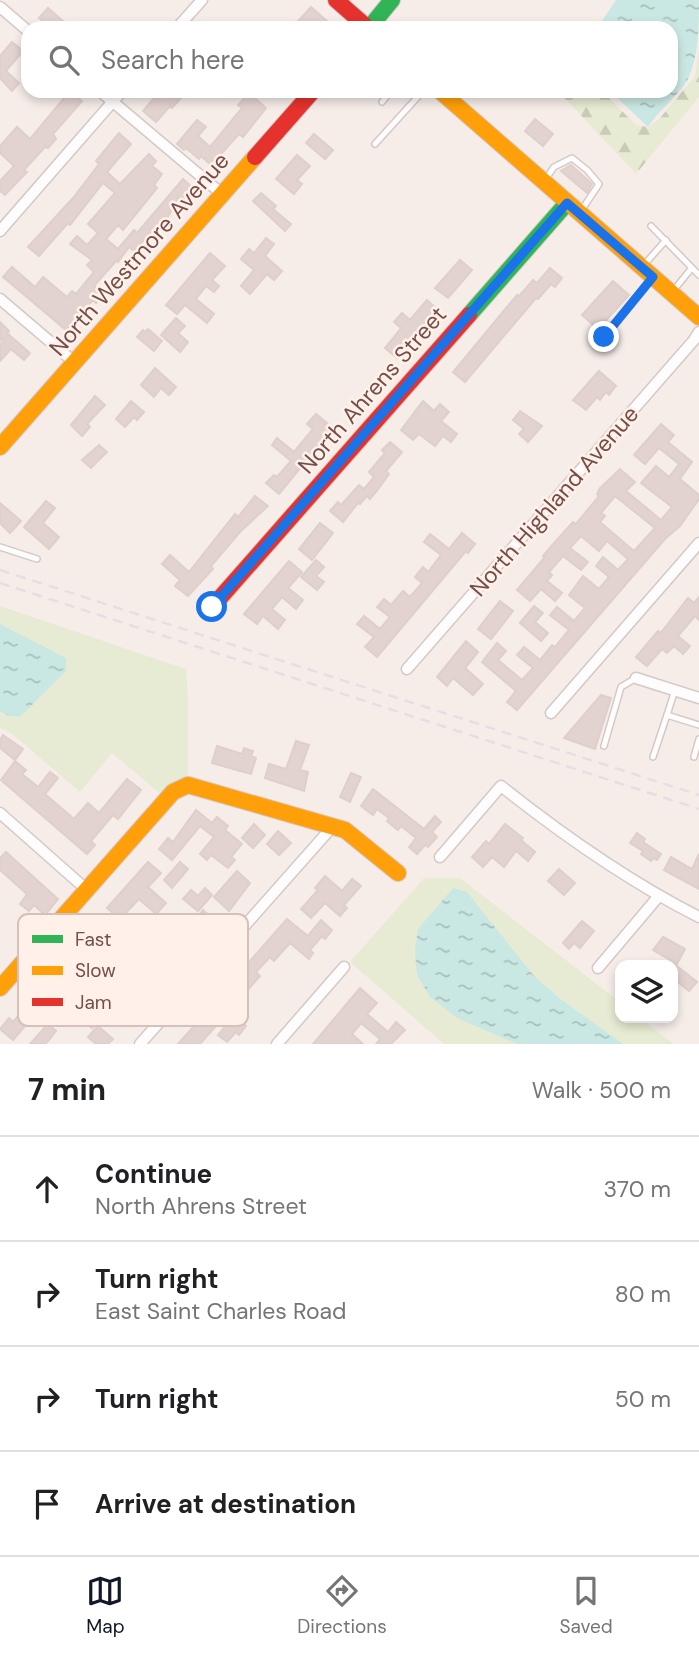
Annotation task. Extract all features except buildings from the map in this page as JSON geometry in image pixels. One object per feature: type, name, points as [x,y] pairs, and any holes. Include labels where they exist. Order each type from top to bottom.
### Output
[{"type":"street","points":[[183,21],[202,0]]},
{"type":"street","points":[[336,0],[360,21]]},
{"type":"street","points":[[374,21],[392,0]]},
{"type":"street","points":[[3,7],[21,24]]},
{"type":"street","points":[[108,98],[222,194]]},
{"type":"street","points":[[0,231],[116,98]]},
{"type":"street","name":"North Westmore Avenue","points":[[0,447],[307,98]]},
{"type":"street","points":[[448,98],[699,317]]},
{"type":"street","name":"North Ahrens Street","points":[[212,607],[573,208]]},
{"type":"street","points":[[0,299],[74,362]]},
{"type":"street","name":"North Highland Avenue","points":[[407,669],[699,332]]},
{"type":"street","points":[[551,713],[699,543]]},
{"type":"street","points":[[636,678],[699,698]]},
{"type":"street","points":[[66,914],[173,792],[188,785],[345,830],[398,873]]},
{"type":"street","points":[[440,857],[501,786],[571,841],[658,897],[699,918]]},
{"type":"street","points":[[0,813],[87,890]]},
{"type":"street","points":[[248,922],[333,826]]},
{"type":"street","points":[[598,968],[658,897]]},
{"type":"street","points":[[277,1044],[344,967]]},
{"type":"street","points":[[0,988],[18,968]]},
{"type":"street","points":[[140,1044],[156,1026]]},
{"type":"lane","points":[[382,102],[385,98]]},
{"type":"lane","points":[[374,144],[416,98]]},
{"type":"lane","points":[[543,182],[554,167],[572,158],[587,170],[599,184],[573,208]]},
{"type":"lane","points":[[651,226],[699,275]]},
{"type":"lane","points":[[604,337],[666,240]]},
{"type":"lane","points":[[671,293],[691,269]]},
{"type":"lane","points":[[0,547],[37,559]]},
{"type":"lane","points":[[604,746],[621,687],[636,678]]},
{"type":"lane","points":[[653,757],[675,690]]},
{"type":"lane","points":[[667,715],[699,725]]},
{"type":"lane","points":[[694,757],[699,739]]},
{"type":"green space","points":[[699,49],[699,97],[636,174],[565,98],[609,98],[636,125],[648,127],[660,118],[695,76]]},
{"type":"green space","points":[[0,606],[186,669],[188,781],[163,796],[112,753],[80,792],[11,733],[0,728]]},
{"type":"green space","points":[[424,878],[460,878],[615,998],[615,1023],[647,1023],[674,1044],[444,1044],[350,962]]},
{"type":"water","points":[[616,0],[699,0],[698,42],[691,72],[683,87],[678,92],[678,21],[602,21]]},
{"type":"water","points":[[617,98],[673,98],[648,127]]},
{"type":"water","points":[[0,624],[66,658],[66,671],[20,717],[6,715],[0,711]]},
{"type":"water","points":[[453,888],[467,892],[534,976],[558,997],[623,1044],[517,1044],[457,1018],[430,997],[418,977],[416,966],[418,929]]},
{"type":"railway","points":[[0,570],[699,795]]},
{"type":"railway","points":[[0,583],[699,809]]},
{"type":"traffic: fast","points":[[375,21],[392,0]]},
{"type":"traffic: fast","points":[[469,315],[567,203]]},
{"type":"traffic: slow","points":[[448,98],[699,317]]},
{"type":"traffic: slow","points":[[0,447],[255,157]]},
{"type":"traffic: slow","points":[[65,914],[173,792],[188,785],[345,830],[398,873]]},
{"type":"traffic: slow","points":[[0,988],[18,968]]},
{"type":"traffic: jam","points":[[336,0],[360,21]]},
{"type":"traffic: jam","points":[[255,157],[307,98]]},
{"type":"traffic: jam","points":[[212,607],[469,315]]},
{"type":"route","points":[[212,607],[567,203],[653,277],[604,337]]}]
